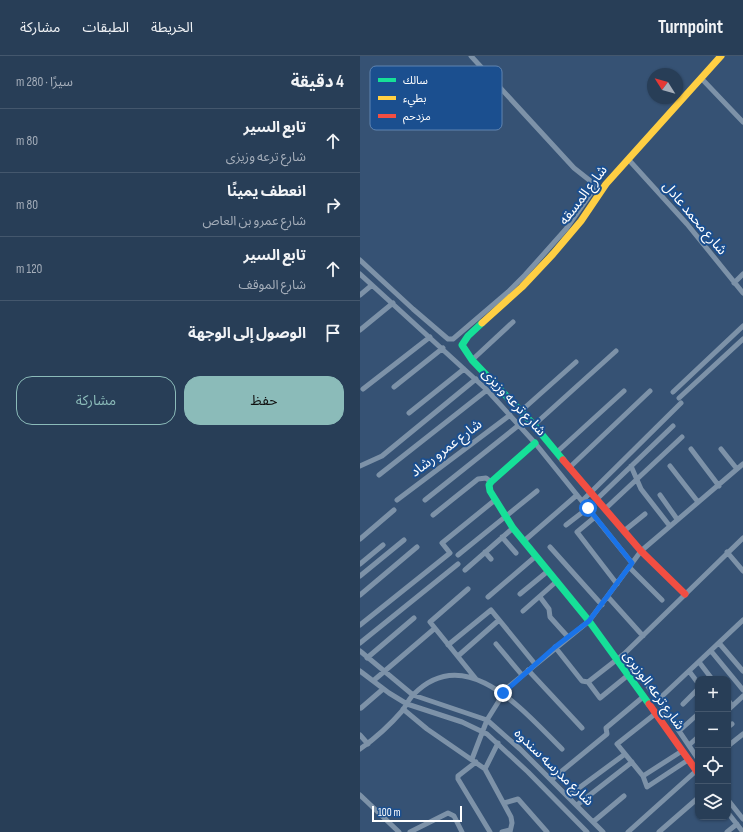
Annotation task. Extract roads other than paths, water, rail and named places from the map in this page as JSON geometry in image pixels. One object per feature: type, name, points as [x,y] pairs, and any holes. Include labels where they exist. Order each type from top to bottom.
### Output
[{"type":"street","points":[[471,56],[480,66]]},
{"type":"street","name":"شارع المسقه","points":[[360,260],[413,310],[448,339],[451,339],[508,292],[525,275],[566,229],[599,188],[628,159],[721,56]]},
{"type":"street","points":[[701,78],[743,122]]},
{"type":"street","points":[[502,90],[574,168],[599,188]]},
{"type":"street","name":"شارع محمد عادل","points":[[628,159],[687,224],[743,293]]},
{"type":"street","name":"شارع المسقه","points":[[462,345],[468,336],[522,287],[553,254],[581,221],[599,188]]},
{"type":"street","name":"شارع ترعه وزيزى","points":[[360,274],[443,348],[487,390],[535,443],[588,508],[631,565],[662,600]]},
{"type":"street","points":[[734,282],[743,274]]},
{"type":"street","points":[[360,295],[372,285]]},
{"type":"street","points":[[360,330],[393,304]]},
{"type":"street","points":[[472,360],[513,322]]},
{"type":"street","points":[[673,392],[743,326]]},
{"type":"street","points":[[363,389],[430,337]]},
{"type":"street","points":[[582,501],[592,493],[680,401],[743,339]]},
{"type":"street","name":"شارع ترعه وزيزى","points":[[462,345],[472,360],[534,425],[641,551],[686,594]]},
{"type":"street","points":[[394,387],[443,348]]},
{"type":"street","points":[[534,425],[616,351]]},
{"type":"street","points":[[521,411],[576,362]]},
{"type":"street","points":[[409,413],[464,369]]},
{"type":"street","points":[[362,465],[382,456],[476,379]]},
{"type":"street","points":[[379,475],[487,390]]},
{"type":"street","points":[[557,452],[624,391]]},
{"type":"street","points":[[570,466],[650,391]]},
{"type":"street","name":"شارع عمرو رشاد","points":[[397,500],[510,415]]},
{"type":"street","points":[[425,500],[519,425]]},
{"type":"street","points":[[597,499],[673,426]]},
{"type":"street","points":[[605,509],[682,437]]},
{"type":"street","points":[[433,515],[478,479],[486,478],[490,483],[535,443]]},
{"type":"street","points":[[691,449],[719,486]]},
{"type":"street","points":[[721,450],[737,469]]},
{"type":"street","points":[[490,832],[458,779],[458,776],[474,760],[482,731],[503,693],[555,647],[589,621],[641,551],[669,525],[719,486],[743,464]]},
{"type":"street","points":[[631,466],[648,498],[669,525]]},
{"type":"street","points":[[670,466],[698,502]]},
{"type":"street","name":"شارع ترعه الوزيرى","points":[[490,483],[495,500],[513,528],[589,621],[695,769]]},
{"type":"street","points":[[458,555],[537,491]]},
{"type":"street","points":[[524,541],[577,495]]},
{"type":"street","points":[[660,495],[677,519]]},
{"type":"street","points":[[360,625],[450,553],[442,543],[495,500]]},
{"type":"street","points":[[566,525],[588,508]]},
{"type":"street","points":[[360,539],[394,510]]},
{"type":"street","points":[[624,531],[645,514]]},
{"type":"street","points":[[595,517],[577,531],[617,584]]},
{"type":"street","points":[[465,570],[513,528]]},
{"type":"street","points":[[502,538],[516,553]]},
{"type":"street","points":[[588,682],[624,654],[743,538]]},
{"type":"street","points":[[360,576],[404,540]]},
{"type":"street","points":[[360,564],[383,545]]},
{"type":"street","points":[[550,547],[602,605]]},
{"type":"street","points":[[360,595],[417,548]]},
{"type":"street","points":[[485,552],[491,559]]},
{"type":"street","points":[[727,552],[743,571]]},
{"type":"street","points":[[488,596],[536,556]]},
{"type":"street","points":[[360,643],[458,564]]},
{"type":"street","points":[[520,594],[548,570]]},
{"type":"street","points":[[523,611],[557,582]]},
{"type":"street","points":[[468,589],[430,622],[434,629],[476,679]]},
{"type":"street","points":[[540,597],[549,609],[550,617],[568,637]]},
{"type":"street","points":[[608,597],[643,636]]},
{"type":"street","points":[[448,645],[491,610],[536,664]]},
{"type":"street","points":[[367,658],[414,618]]},
{"type":"street","points":[[458,656],[499,620]]},
{"type":"street","points":[[658,700],[743,620]]},
{"type":"street","points":[[373,681],[434,629]]},
{"type":"street","points":[[719,643],[743,671]]},
{"type":"street","points":[[496,644],[522,675]]},
{"type":"street","points":[[555,647],[582,681],[588,682],[600,698],[627,676]]},
{"type":"street","points":[[360,651],[413,695],[487,720]]},
{"type":"street","points":[[711,651],[743,690]]},
{"type":"street","name":"شارع ترعه الوزيرى","points":[[624,654],[658,700],[688,746],[695,753]]},
{"type":"street","points":[[699,662],[710,676]]},
{"type":"street","points":[[528,670],[582,728]]},
{"type":"street","points":[[689,671],[695,679]]},
{"type":"street","name":"شارع مدرسه سندوه","points":[[361,674],[407,704],[436,712],[482,731],[498,743],[583,831]]},
{"type":"street","points":[[360,749],[368,744],[403,709],[413,695],[438,677],[456,675],[476,679],[503,693],[562,749]]},
{"type":"street","points":[[361,708],[384,689]]},
{"type":"street","points":[[683,704],[695,692]]},
{"type":"street","points":[[731,707],[743,696]]},
{"type":"street","points":[[551,780],[606,734],[606,728],[643,697]]},
{"type":"street","points":[[436,712],[438,703]]},
{"type":"street","points":[[403,709],[427,729],[485,769],[504,803],[512,823],[510,831],[502,832]]},
{"type":"street","points":[[655,714],[617,744],[643,776],[647,787],[688,760]]},
{"type":"street","points":[[679,731],[695,717]]},
{"type":"street","name":"شارع مدرسه سندوه","points":[[487,720],[568,796],[603,832]]},
{"type":"street","points":[[731,744],[743,734]]},
{"type":"street","points":[[360,735],[368,744]]},
{"type":"street","points":[[688,746],[695,740]]},
{"type":"street","points":[[485,769],[498,743]]},
{"type":"street","points":[[643,776],[682,751]]},
{"type":"street","points":[[568,796],[625,754]]},
{"type":"street","points":[[577,805],[632,762]]},
{"type":"street","points":[[628,832],[695,774]]},
{"type":"street","points":[[360,795],[399,832]]},
{"type":"street","points":[[593,822],[624,796]]},
{"type":"street","points":[[504,803],[518,799],[547,832]]},
{"type":"street","points":[[662,831],[695,801]]},
{"type":"street","points":[[731,804],[743,819]]},
{"type":"street","points":[[410,832],[448,814],[454,816],[462,832]]},
{"type":"street","points":[[731,817],[743,832]]},
{"type":"street","points":[[727,832],[737,824]]}]
